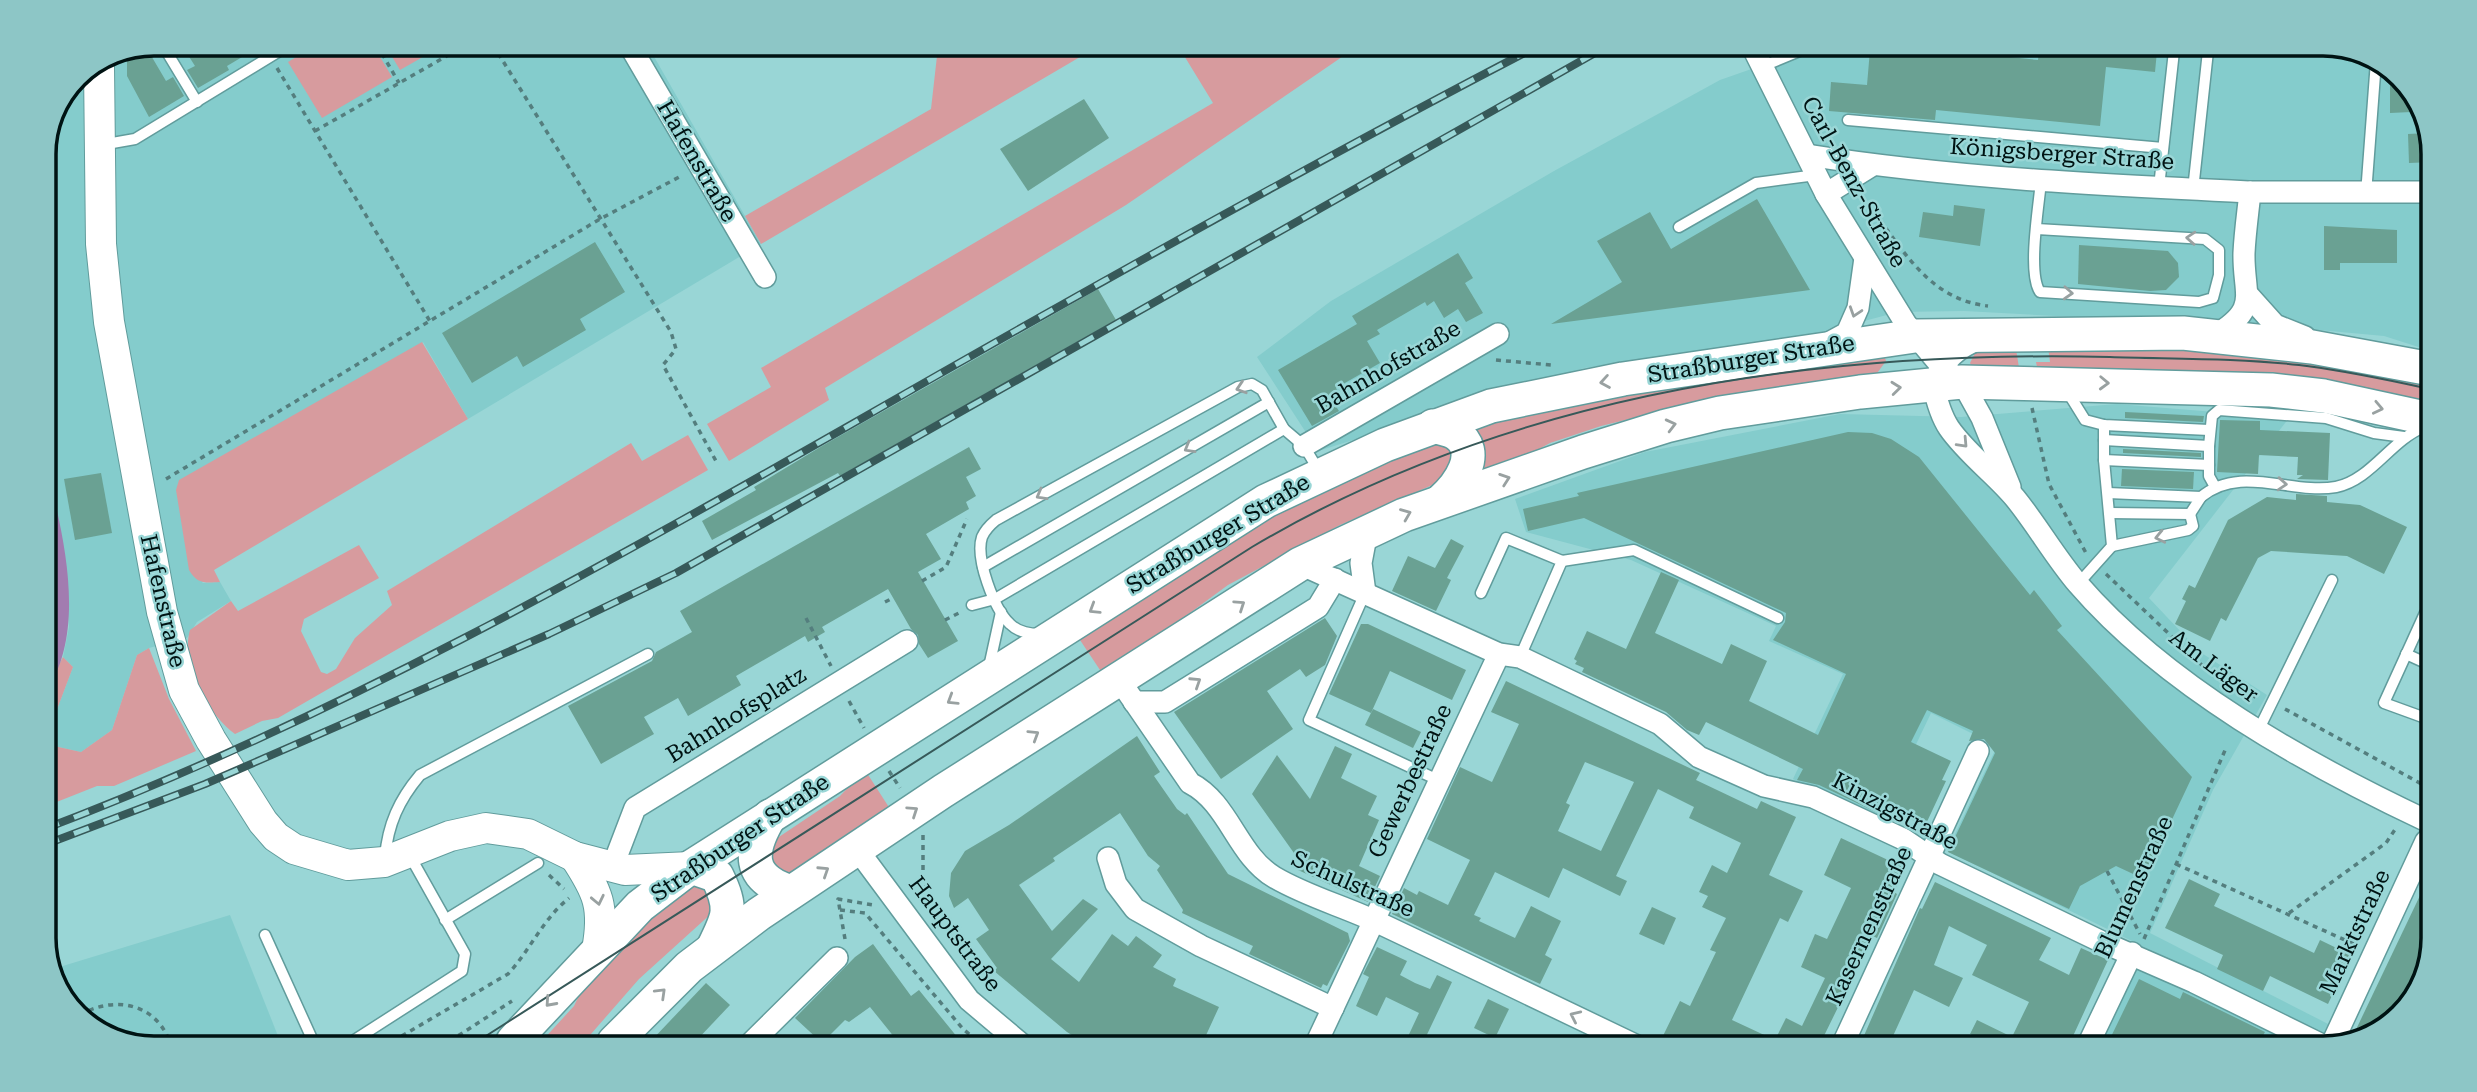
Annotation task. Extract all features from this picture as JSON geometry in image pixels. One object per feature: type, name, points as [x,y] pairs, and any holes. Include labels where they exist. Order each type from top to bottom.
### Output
[{"type":"main road","name":"Straßburger Straße","points":[[518,1036],[640,906],[691,867],[1266,501],[1312,460],[1433,426],[1492,406],[1562,390],[1915,336],[1998,320],[2214,336],[2312,347],[2420,367]]},
{"type":"main road","points":[[620,1036],[663,991],[713,948],[856,849],[919,825],[1128,692],[1300,564],[1367,531],[1441,501],[1666,425],[1720,413],[1945,378],[2042,392],[2271,390],[2324,397],[2417,428]]},
{"type":"main road","points":[[1433,426],[1456,434],[1466,456],[1465,475],[1457,487],[1441,501]]},
{"type":"main road","points":[[770,816],[756,839],[755,864],[768,881],[791,892]]},
{"type":"main road","points":[[691,867],[717,876],[730,908],[713,948]]},
{"type":"street","name":"Hafenstraße","points":[[636,56],[765,277]]},
{"type":"street","name":"Carl-Benz-Straße","points":[[1758,58],[1826,194],[1915,336],[1945,378]]},
{"type":"street","name":"Hafenstraße","points":[[99,74],[101,244],[109,322],[162,612],[184,690],[219,752],[276,837],[294,849],[348,865],[397,857],[450,836],[486,828],[528,834],[575,857],[638,872],[691,867]]},
{"type":"street","name":"Königsberger Straße","points":[[1807,155],[1871,166],[2041,181],[2249,192],[2421,192]]},
{"type":"street","points":[[1826,194],[1871,166]]},
{"type":"street","points":[[2214,336],[2234,324],[2249,296],[2244,256],[2249,192]]},
{"type":"street","points":[[1817,350],[1847,333],[1858,308],[1865,258]]},
{"type":"street","points":[[2249,296],[2276,325],[2295,335],[2392,353],[2420,367]]},
{"type":"street","points":[[1945,378],[1947,359],[1998,320]]},
{"type":"street","name":"Bahnhofstraße","points":[[1312,460],[1459,357],[1498,334]]},
{"type":"street","name":"Am Läger","points":[[1945,378],[1982,418],[2015,498]]},
{"type":"street","name":"Am Läger","points":[[1945,378],[1949,428],[2015,498],[2078,584],[2130,634],[2199,692],[2258,731],[2421,818]]},
{"type":"street","points":[[1365,593],[1362,563],[1367,531]]},
{"type":"street","name":"Kinzigstraße","points":[[1300,564],[1660,724],[1699,757],[1764,786],[1813,797],[1903,839],[1930,859],[2100,941],[2138,947],[2305,1036]]},
{"type":"street","points":[[1128,692],[1165,702],[1318,607],[1335,579]]},
{"type":"street","name":"Bahnhofsplatz","points":[[617,855],[635,808],[907,642]]},
{"type":"street","name":"Gewerbestraße","points":[[1320,1036],[1438,780],[1509,655]]},
{"type":"street","name":"Schulstraße","points":[[1128,692],[1190,783],[1203,789],[1215,802],[1259,866],[1274,877],[1375,921],[1616,1036]]},
{"type":"street","name":"Kasernenstraße","points":[[1847,1036],[1978,751]]},
{"type":"street","name":"Hauptstraße","points":[[856,849],[969,1000],[1012,1036]]},
{"type":"street","name":"Marktstraße","points":[[2336,1035],[2421,852]]},
{"type":"street","points":[[575,857],[600,900],[601,925],[597,950]]},
{"type":"street","points":[[1108,858],[1116,884],[1135,909],[1230,960],[1333,1008]]},
{"type":"street","name":"Blumenstraße","points":[[2093,1036],[2138,947]]},
{"type":"street","points":[[758,1036],[837,958]]},
{"type":"lane","points":[[169,56],[197,102]]},
{"type":"lane","points":[[2159,187],[2173,56]]},
{"type":"lane","points":[[2193,190],[2207,56]]},
{"type":"lane","points":[[100,145],[135,139],[270,57]]},
{"type":"lane","points":[[2366,194],[2375,71]]},
{"type":"lane","points":[[1848,120],[2162,148]]},
{"type":"lane","points":[[1679,227],[1756,183],[1816,175]]},
{"type":"lane","points":[[2037,229],[2205,239],[2219,250],[2218,290],[2213,298],[2205,302],[2040,292],[2034,276],[2037,229],[2041,181]]},
{"type":"lane","points":[[1055,634],[1022,632],[1009,623],[1001,612],[980,554],[982,538],[996,520],[1238,387],[1252,384],[1262,390],[1284,429],[1312,460]]},
{"type":"lane","points":[[2042,392],[2071,394],[2085,420],[2104,425],[2209,430]]},
{"type":"lane","points":[[983,567],[1269,402]]},
{"type":"lane","points":[[2214,485],[2209,476],[2209,430],[2212,416],[2219,410],[2326,418],[2375,433],[2417,428]]},
{"type":"lane","points":[[2078,584],[2097,566],[2112,546],[2104,460],[2104,425]]},
{"type":"lane","points":[[2112,546],[2188,530],[2193,526],[2190,514],[2201,497],[2214,485],[2241,481],[2334,487],[2353,482],[2417,428]]},
{"type":"lane","points":[[972,605],[995,599],[1284,429]]},
{"type":"lane","points":[[2104,440],[2209,446]]},
{"type":"lane","points":[[2104,460],[2209,466]]},
{"type":"lane","points":[[2108,493],[2201,497]]},
{"type":"lane","points":[[2110,513],[2190,514]]},
{"type":"lane","points":[[1481,593],[1506,538],[1562,561],[1634,550],[1779,618]]},
{"type":"lane","points":[[1509,655],[1562,561]]},
{"type":"lane","points":[[2258,731],[2332,580]]},
{"type":"lane","points":[[1365,593],[1309,720],[1438,780]]},
{"type":"lane","points":[[987,677],[1001,612]]},
{"type":"lane","points":[[2421,622],[2384,703],[2421,716]]},
{"type":"lane","points":[[361,1036],[462,971],[466,965],[465,954],[445,920],[397,857],[387,838],[400,798],[419,775],[649,654]]},
{"type":"lane","points":[[2406,654],[2421,661]]},
{"type":"lane","points":[[445,920],[538,863]]},
{"type":"lane","points":[[265,934],[311,1036]]},
{"type":"path","points":[[383,56],[399,83]]},
{"type":"path","points":[[315,131],[447,56]]},
{"type":"path","points":[[501,56],[671,332],[676,349],[663,365],[716,461]]},
{"type":"path","points":[[270,57],[431,323]]},
{"type":"path","points":[[166,479],[431,323],[600,219],[700,166]]},
{"type":"path","points":[[1880,220],[1919,271],[1935,286],[1998,320]]},
{"type":"path","points":[[1459,357],[1562,366]]},
{"type":"path","points":[[2042,392],[2036,436],[2053,492],[2080,545],[2097,566],[2207,670],[2244,693],[2270,703],[2421,783],[2386,843],[2289,914]]},
{"type":"path","points":[[922,581],[946,567],[967,519]]},
{"type":"path","points":[[885,603],[893,598]]},
{"type":"path","points":[[875,748],[919,825],[923,876],[936,920],[932,927],[921,933]]},
{"type":"path","name":"Blumenstraße","points":[[2138,947],[2226,748]]},
{"type":"path","points":[[402,1036],[508,974],[523,958],[539,928],[572,896],[538,863]]},
{"type":"path","points":[[2176,864],[2375,953]]},
{"type":"path","points":[[2107,871],[2138,947]]},
{"type":"path","points":[[837,958],[847,947],[838,899]]},
{"type":"path","points":[[840,910],[865,913],[972,1036]]},
{"type":"path","points":[[458,1036],[519,996]]},
{"type":"path","points":[[88,1010],[94,1006],[128,1004],[151,1016],[166,1036]]},
{"type":"shaded area","points":[[154,56],[654,56],[761,244],[468,419],[423,342],[202,583],[220,582],[231,601],[197,622],[187,638],[149,648],[137,655],[112,730],[81,752],[56,746],[56,712],[73,667],[63,657],[69,627],[63,547],[56,515],[56,148],[66,111],[89,80],[116,63]]},
{"type":"shaded area","points":[[298,56],[380,56],[392,77],[322,118],[288,62]]},
{"type":"shaded area","points":[[392,56],[425,56],[400,70]]},
{"type":"shaded area","points":[[937,56],[1080,56],[761,244],[745,216],[931,109]]},
{"type":"shaded area","points":[[1184,56],[1343,56],[1126,205],[825,388],[829,400],[729,461],[707,424],[771,387],[761,368],[1213,103]]},
{"type":"shaded area","points":[[1789,56],[2323,56],[2361,63],[2383,76],[2401,94],[2416,122],[2419,135],[2421,348],[2384,336],[2319,330],[1964,311],[1898,312],[1823,332],[1584,368],[1318,451],[1257,357],[1331,301],[1554,171],[1720,80]]},
{"type":"shaded area","points":[[422,342],[468,419],[214,570],[220,582],[206,582],[195,578],[189,570],[176,490],[179,480]]},
{"type":"shaded area","points":[[2200,345],[2421,376],[2421,406],[2038,372],[2036,362],[2050,362],[2048,347],[2173,350]]},
{"type":"shaded area","points":[[1977,349],[2016,349],[2020,374],[1974,371],[1970,363]]},
{"type":"shaded area","points":[[1884,355],[1886,361],[1875,376],[1678,407],[1601,426],[1550,443],[1480,476],[1466,427],[1525,407]]},
{"type":"shaded area","points":[[2117,404],[2289,418],[2149,598],[2200,652],[2267,695],[2213,790],[2150,933],[2334,1027],[2330,1035],[2088,1036],[2132,941],[1947,851],[1997,746],[1931,713],[1880,820],[1793,779],[1843,674],[1769,641],[1776,626],[1631,560],[1526,532],[1515,499],[1645,452],[1840,414],[1961,417]]},
{"type":"shaded area","points":[[688,435],[708,470],[278,718],[262,721],[235,734],[215,714],[198,687],[189,658],[190,630],[231,601],[238,611],[359,545],[379,578],[304,619],[301,631],[321,672],[327,674],[336,669],[355,638],[392,605],[387,591],[631,443],[642,461]]},
{"type":"shaded area","points":[[1435,440],[1448,445],[1455,456],[1444,480],[1340,525],[1228,585],[1104,676],[1076,634],[1309,493]]},
{"type":"shaded area","points":[[56,508],[64,547],[69,610],[66,641],[56,673]]},
{"type":"shaded area","points":[[149,648],[169,699],[196,751],[114,786],[97,786],[56,802],[56,746],[81,752],[112,730],[137,655]]},
{"type":"shaded area","points":[[63,657],[73,667],[56,712],[56,671]]},
{"type":"shaded area","points":[[865,770],[892,812],[793,876],[774,876],[764,847],[840,796]]},
{"type":"shaded area","points":[[703,880],[713,912],[639,979],[589,1036],[546,1036],[574,1006],[589,975],[690,881]]},
{"type":"shaded area","points":[[230,915],[278,1036],[154,1036],[116,1029],[94,1016],[80,1003],[60,967]]},
{"type":"building","points":[[151,56],[166,81],[173,77],[184,96],[149,117],[127,76],[127,60]]},
{"type":"building","points":[[189,56],[244,56],[227,66],[229,70],[198,88],[187,70],[195,66]]},
{"type":"building","points":[[1869,56],[1999,56],[2038,60],[2038,56],[2157,56],[2155,72],[2106,67],[2100,126],[1936,110],[1935,120],[1829,111],[1831,82],[1867,85]]},
{"type":"building","points":[[2390,83],[2401,94],[2411,112],[2390,113]]},
{"type":"building","points":[[1084,99],[1109,138],[1028,191],[1000,149]]},
{"type":"building","points":[[2419,133],[2421,162],[2409,163],[2408,134]]},
{"type":"building","points":[[1757,199],[1810,290],[1551,324],[1622,282],[1597,241],[1650,212],[1671,249]]},
{"type":"building","points":[[1954,205],[1985,209],[1980,246],[1919,237],[1923,212],[1953,216]]},
{"type":"building","points":[[2324,226],[2397,230],[2397,263],[2340,263],[2340,270],[2324,270]]},
{"type":"building","points":[[595,242],[625,292],[580,319],[586,330],[523,367],[517,356],[472,383],[442,333]]},
{"type":"building","points":[[2079,245],[2168,251],[2178,263],[2179,277],[2166,290],[2078,284]]},
{"type":"building","points":[[1458,253],[1473,278],[1465,283],[1483,313],[1466,322],[1458,309],[1444,318],[1434,301],[1427,306],[1425,302],[1377,330],[1380,334],[1367,341],[1380,363],[1336,388],[1341,397],[1333,402],[1339,411],[1312,426],[1278,370],[1357,324],[1352,316]]},
{"type":"building","points":[[1098,289],[1116,320],[840,476],[838,473],[712,540],[702,521],[756,490],[754,487]]},
{"type":"building","points":[[2125,412],[2204,416],[2203,422],[2125,418]]},
{"type":"building","points":[[2220,420],[2260,421],[2260,430],[2330,433],[2328,480],[2297,479],[2303,475],[2297,475],[2298,457],[2259,455],[2258,474],[2217,472]]},
{"type":"building","points":[[1848,432],[1872,433],[1891,439],[1919,457],[2030,595],[2034,590],[2062,626],[2057,630],[2192,777],[2144,879],[2116,866],[2080,886],[2069,909],[1948,852],[1995,753],[1984,739],[1969,741],[1973,731],[1927,710],[1911,742],[1951,761],[1942,780],[1946,781],[1925,826],[1881,805],[1878,813],[1819,785],[1797,780],[1803,769],[1706,722],[1699,735],[1687,730],[1666,712],[1582,672],[1584,668],[1575,664],[1577,661],[1574,659],[1587,631],[1626,649],[1661,572],[1679,580],[1655,633],[1722,664],[1731,644],[1767,661],[1749,701],[1818,735],[1846,674],[1773,640],[1785,622],[1786,613],[1584,518],[1528,531],[1523,509],[1579,496],[1577,493]]},
{"type":"building","points":[[969,447],[981,469],[966,477],[976,496],[966,502],[969,509],[926,534],[941,559],[918,572],[958,641],[928,658],[919,644],[918,635],[911,629],[888,589],[822,627],[825,632],[808,642],[805,636],[736,676],[741,685],[688,716],[678,698],[644,717],[654,734],[601,764],[568,706],[652,661],[656,652],[692,632],[680,611]]},
{"type":"building","points":[[2123,449],[2201,453],[2201,457],[2123,453]]},
{"type":"building","points":[[2122,469],[2194,472],[2193,489],[2121,486]]},
{"type":"building","points":[[101,473],[112,533],[75,540],[64,479]]},
{"type":"building","points":[[2296,494],[2327,496],[2327,502],[2360,505],[2407,527],[2384,574],[2347,556],[2271,551],[2258,558],[2226,621],[2221,618],[2210,641],[2175,624],[2186,601],[2182,599],[2189,585],[2195,588],[2228,520],[2267,497],[2296,500]]},
{"type":"building","points":[[1451,539],[1464,546],[1447,578],[1451,580],[1436,611],[1392,591],[1408,556],[1435,568]]},
{"type":"building","points":[[1325,618],[1337,636],[1325,665],[1306,677],[1300,669],[1267,691],[1293,729],[1221,779],[1174,712]]},
{"type":"building","points":[[1361,624],[1368,624],[1466,670],[1452,700],[1390,671],[1371,713],[1329,694]]},
{"type":"building","points":[[1506,681],[1700,773],[1696,780],[1757,809],[1761,801],[1796,817],[1769,875],[1803,891],[1788,922],[1780,918],[1732,1020],[1766,1036],[1663,1036],[1680,1001],[1690,1006],[1716,952],[1710,950],[1726,918],[1702,907],[1708,896],[1699,892],[1712,865],[1727,873],[1741,843],[1689,818],[1694,807],[1658,789],[1616,876],[1627,881],[1620,896],[1563,868],[1549,898],[1495,872],[1474,915],[1481,918],[1479,921],[1515,938],[1531,906],[1561,921],[1545,955],[1552,959],[1540,984],[1392,914],[1404,888],[1417,895],[1419,891],[1448,905],[1470,860],[1427,839],[1460,767],[1492,782],[1519,724],[1491,712]],"holes":[[[1585,762],[1634,782],[1601,851],[1558,831],[1570,805],[1566,803]]]},
{"type":"building","points":[[1373,709],[1421,732],[1413,748],[1365,725]]},
{"type":"building","points":[[1137,736],[1160,772],[1154,776],[1177,809],[1185,815],[1187,813],[1228,874],[1348,933],[1350,941],[1327,986],[1323,984],[1321,988],[1249,954],[1253,946],[1182,913],[1183,910],[1157,870],[1160,866],[1148,856],[1120,813],[1053,858],[1055,861],[1019,885],[1052,931],[1083,899],[1098,909],[1051,959],[1079,982],[1112,934],[1128,946],[1136,936],[1162,955],[1153,967],[1176,979],[1173,986],[1219,1007],[1206,1036],[1073,1036],[994,971],[997,968],[976,939],[989,930],[968,898],[954,908],[949,896],[951,873],[965,851],[1009,825]]},
{"type":"building","points":[[1335,746],[1352,754],[1341,778],[1377,796],[1368,815],[1379,820],[1359,866],[1380,876],[1368,902],[1298,870],[1301,863],[1252,794],[1277,755],[1310,799]]},
{"type":"building","points":[[1841,838],[1905,868],[1894,892],[1897,894],[1877,938],[1873,936],[1824,1036],[1777,1036],[1786,1018],[1802,1026],[1825,978],[1801,967],[1815,934],[1827,939],[1851,888],[1824,875]]},
{"type":"building","points":[[2189,879],[2220,894],[2214,906],[2314,953],[2320,940],[2351,955],[2328,1004],[2270,976],[2263,991],[2217,969],[2223,955],[2165,928]]},
{"type":"building","points":[[1935,882],[2051,938],[2039,960],[2069,975],[2081,948],[2108,960],[2073,1036],[2012,1036],[2029,1002],[1972,975],[1987,945],[1949,926],[1934,965],[1963,978],[1949,1007],[1914,990],[1893,1036],[1864,1036],[1920,908],[1922,909]]},
{"type":"building","points":[[2421,893],[2421,938],[2414,976],[2388,1012],[2355,1031]]},
{"type":"building","points":[[1652,907],[1676,918],[1664,945],[1639,934]]},
{"type":"building","points":[[873,944],[911,996],[919,990],[956,1036],[893,1036],[870,1007],[849,1022],[845,1020],[829,1036],[814,1036],[795,1018],[855,957]]},
{"type":"building","points":[[1377,947],[1407,961],[1400,975],[1415,983],[1430,989],[1437,975],[1452,982],[1426,1036],[1408,1036],[1419,1013],[1386,997],[1377,1016],[1356,1006],[1369,977],[1363,974]]},
{"type":"building","points":[[2139,979],[2180,999],[2183,992],[2265,1032],[2263,1036],[2111,1036]]},
{"type":"building","points":[[706,983],[730,1005],[701,1036],[656,1036]]},
{"type":"building","points":[[1488,999],[1509,1009],[1496,1036],[1474,1028]]},
{"type":"building","points":[[1977,1020],[2010,1036],[1974,1036],[1970,1034]]},
{"type":"tram line","points":[[486,1036],[1252,547],[1351,495],[1453,452],[1559,418],[1667,392],[1776,374],[1887,362],[1999,357],[2252,361],[2332,370],[2421,387]]},
{"type":"railway","points":[[56,824],[256,740],[463,639],[565,585],[1197,229],[1519,56]]},
{"type":"railway","points":[[56,840],[205,784],[549,634],[676,573],[1590,56]]}]
